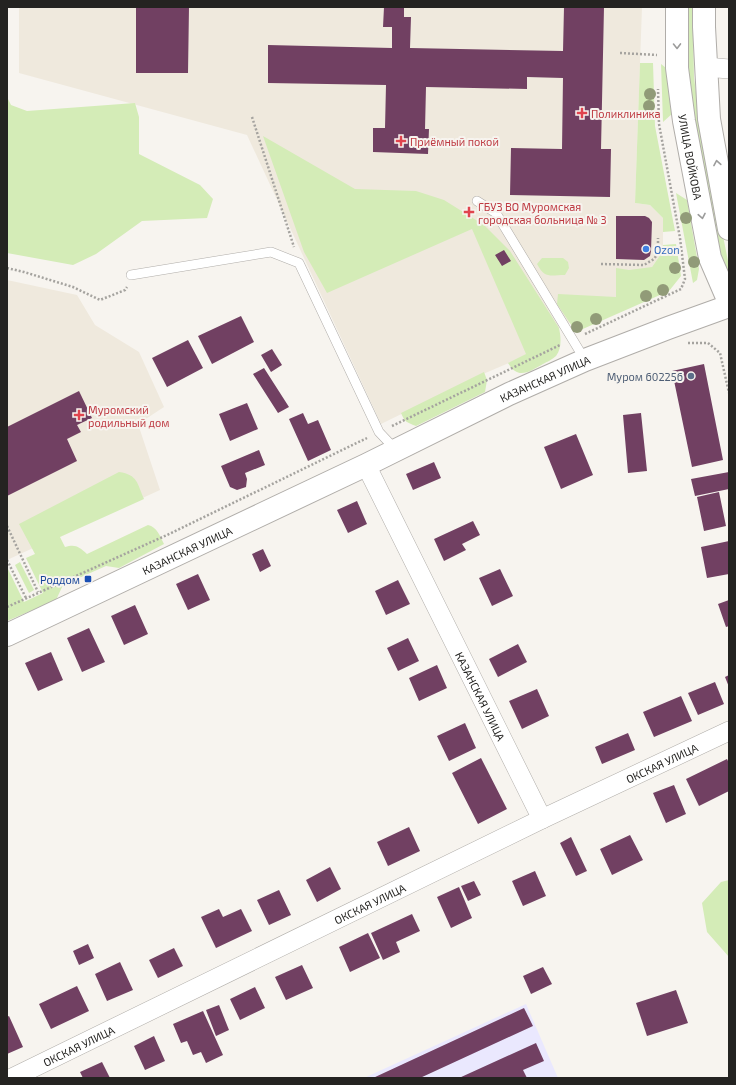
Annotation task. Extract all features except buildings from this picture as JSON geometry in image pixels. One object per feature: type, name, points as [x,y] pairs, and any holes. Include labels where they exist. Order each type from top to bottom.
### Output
[{"type":"street","name":"УЛИЦА ВОЙКОВА","points":[[677,7],[677,68],[684,121],[710,258],[729,302]]},
{"type":"street","points":[[704,7],[709,120],[729,229]]},
{"type":"street","points":[[706,67],[729,69]]},
{"type":"street","name":"КАЗАНСКАЯ УЛИЦА","points":[[7,635],[366,465],[509,394],[585,360],[729,306]]},
{"type":"street","name":"КАЗАНСКАЯ УЛИЦА","points":[[366,465],[542,819]]},
{"type":"street","name":"ОКСКАЯ УЛИЦА","points":[[12,1078],[542,819],[729,731]]},
{"type":"lane","points":[[477,201],[496,213],[585,360]]},
{"type":"lane","points":[[131,275],[271,252],[299,262],[379,432],[396,450]]},
{"type":"path","points":[[657,55],[657,62]]},
{"type":"path","points":[[7,607],[167,535],[379,432],[681,289],[685,279],[680,238],[660,124],[658,86]]},
{"type":"path","points":[[252,117],[299,262]]},
{"type":"path","points":[[601,264],[644,265],[654,259],[658,253],[658,238]]},
{"type":"path","points":[[7,268],[73,287],[100,300],[125,290],[131,275]]},
{"type":"path","points":[[683,344],[708,343],[720,353],[729,393]]},
{"type":"path","points":[[7,526],[38,592]]},
{"type":"path","points":[[7,560],[26,598]]},
{"type":"shaded area","name":"ГБУЗ ВО Муромская городская больница № 3","points":[[19,7],[642,7],[635,203],[650,205],[663,218],[663,251],[629,307],[576,320],[548,332],[530,354],[483,374],[381,424],[247,135],[19,73]]},
{"type":"shaded area","name":"Муромский родильный дом","points":[[7,280],[77,295],[95,325],[139,352],[164,407],[138,424],[160,490],[7,560]]},
{"type":"shaded area","points":[[526,1004],[558,1078],[364,1078]]},
{"type":"green space","points":[[686,7],[694,7],[694,78],[700,121],[729,266],[728,273],[723,274],[686,74]]},
{"type":"green space","points":[[640,63],[653,63],[655,126],[675,231],[663,232],[663,218],[650,205],[635,203]]},
{"type":"green space","points":[[661,64],[670,71],[673,113],[663,122]]},
{"type":"green space","points":[[7,97],[11,105],[27,111],[135,103],[139,117],[139,154],[200,185],[213,199],[207,218],[142,221],[96,254],[73,265],[7,253]]},
{"type":"green space","points":[[263,136],[355,189],[416,191],[444,200],[484,225],[510,251],[559,328],[561,339],[556,356],[533,370],[524,373],[516,371],[508,363],[526,354],[472,229],[327,293],[304,252]]},
{"type":"green space","points":[[676,193],[687,200],[699,269],[697,280],[693,283]]},
{"type":"green space","points":[[676,244],[681,276],[669,291],[576,332],[557,304],[558,294],[616,297],[616,268],[629,270],[652,267],[663,251],[663,245]]},
{"type":"green space","points":[[542,258],[563,258],[568,262],[569,268],[565,275],[545,274],[537,264]]},
{"type":"green space","points":[[484,372],[487,380],[485,392],[416,426],[408,423],[401,413]]},
{"type":"green space","points":[[119,472],[130,475],[136,481],[144,499],[60,537],[65,547],[77,547],[87,554],[148,525],[156,530],[164,544],[119,568],[106,566],[63,585],[56,600],[7,621],[7,567],[24,602],[43,593],[26,558],[35,554],[19,524]]},
{"type":"green space","points":[[20,562],[34,590],[29,593],[15,565]]},
{"type":"green space","points":[[729,880],[729,957],[707,932],[702,903],[721,882]]},
{"type":"place","name":"Поликлиника","points":[[582,113]]},
{"type":"place","name":"Приёмный покой","points":[[401,141]]},
{"type":"place","name":"ГБУЗ ВО Муромская городская больница № 3","points":[[469,212]]},
{"type":"place","name":"Ozon","points":[[646,249]]},
{"type":"place","name":"Муром 602256","points":[[691,376]]},
{"type":"place","name":"Муромский родильный дом","points":[[79,415]]},
{"type":"place","name":"Роддом","points":[[88,579]]}]
